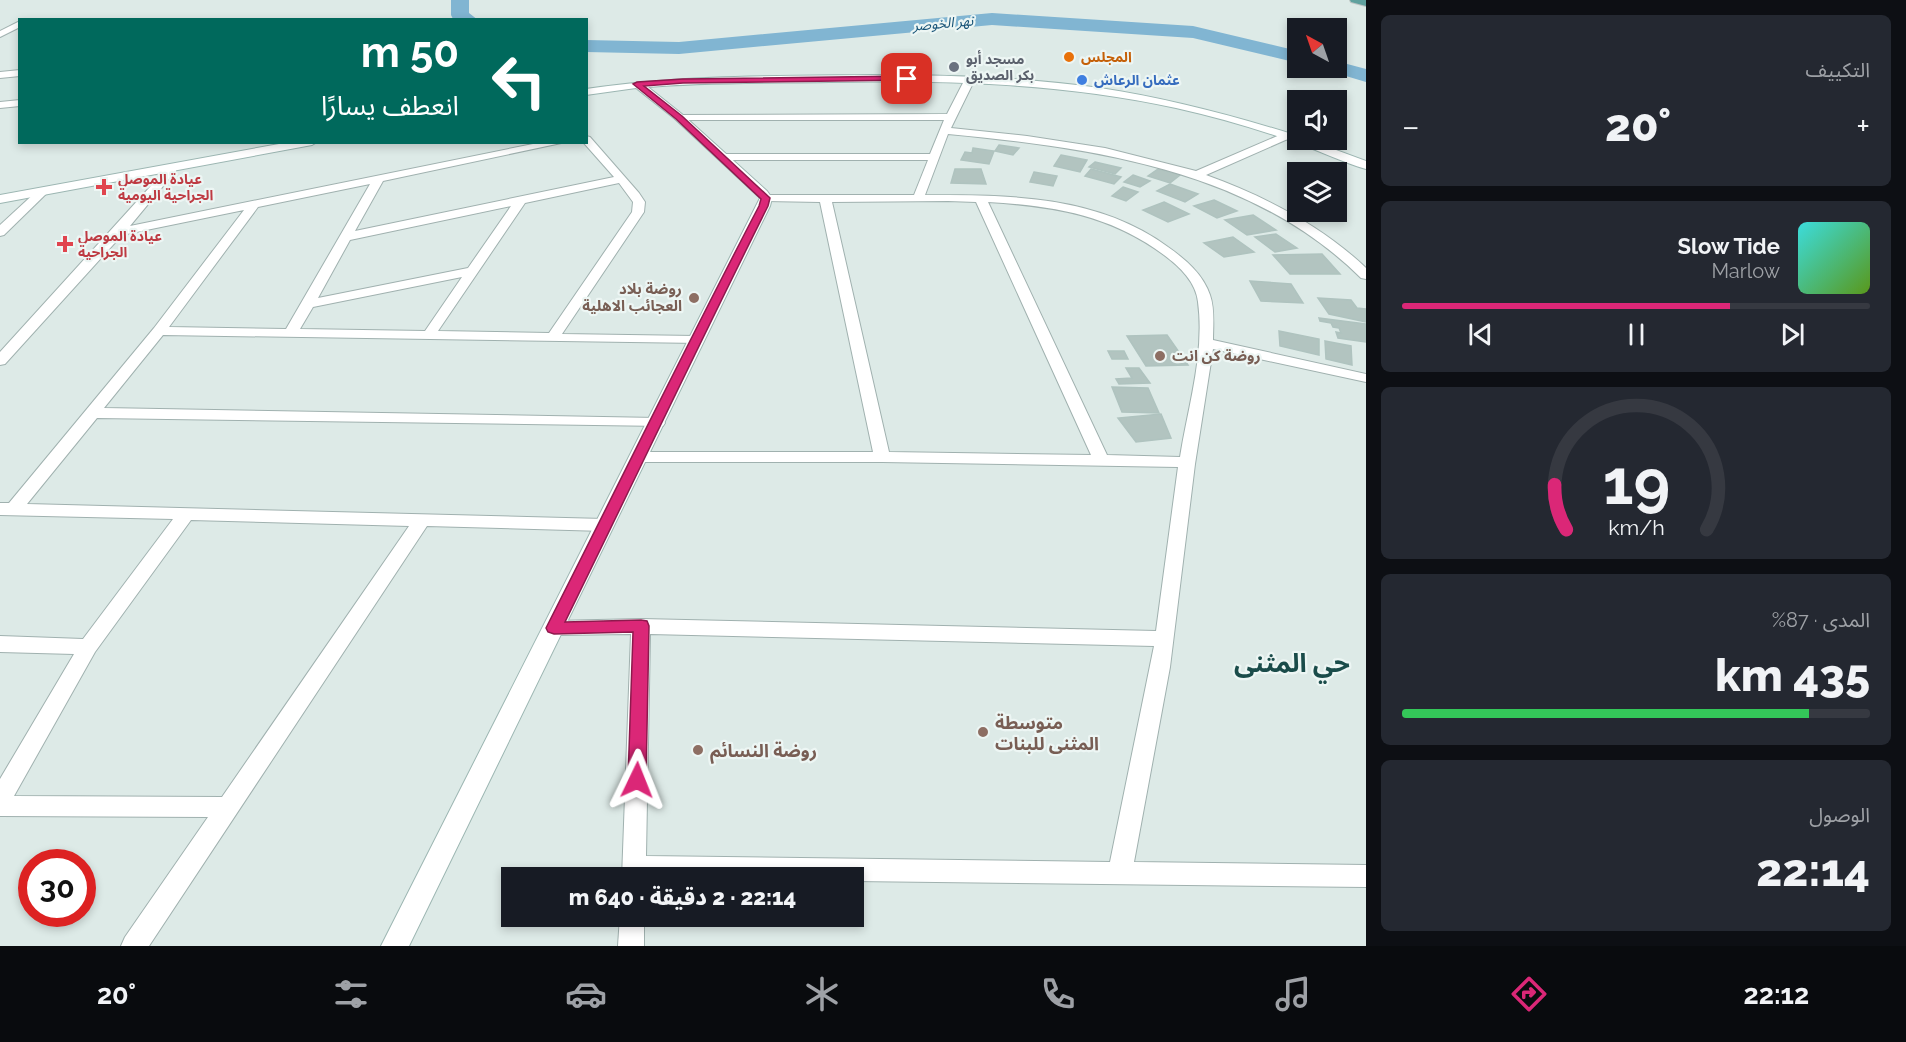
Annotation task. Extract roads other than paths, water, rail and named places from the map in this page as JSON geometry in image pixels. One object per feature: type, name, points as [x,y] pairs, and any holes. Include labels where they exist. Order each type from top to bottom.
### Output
[{"type":"main road","points":[[1354,0],[1366,3]]},
{"type":"street","points":[[10,19],[18,21]]},
{"type":"street","points":[[0,34],[18,22]]},
{"type":"street","points":[[0,75],[18,73]]},
{"type":"street","points":[[588,84],[669,74],[1008,74],[1106,85],[1212,106],[1287,128]]},
{"type":"street","points":[[588,92],[637,84],[836,75],[970,79],[1059,86],[1132,96],[1201,111],[1286,136],[1366,165]]},
{"type":"street","points":[[918,198],[950,117],[970,79]]},
{"type":"street","points":[[637,84],[679,117],[765,198],[1016,199],[1080,211],[1122,225],[1152,240],[1177,258],[1195,278],[1204,299],[1206,343],[1187,462],[1164,639],[1119,871]]},
{"type":"street","points":[[0,119],[1,105],[18,103]]},
{"type":"street","points":[[679,117],[950,117]]},
{"type":"street","points":[[946,131],[1087,146],[1148,159],[1197,174],[1288,215],[1348,256],[1366,275]]},
{"type":"street","points":[[1197,174],[1286,136]]},
{"type":"street","points":[[553,337],[638,212],[639,202],[588,141]]},
{"type":"street","points":[[0,190],[250,144]]},
{"type":"street","points":[[0,199],[301,144]]},
{"type":"street","points":[[118,232],[551,144]]},
{"type":"street","points":[[1347,149],[1366,155]]},
{"type":"street","points":[[722,157],[933,157]]},
{"type":"street","points":[[0,361],[173,168]]},
{"type":"street","points":[[291,333],[379,179]]},
{"type":"street","points":[[346,237],[622,179]]},
{"type":"street","points":[[0,232],[42,192]]},
{"type":"street","points":[[395,946],[657,423],[695,340],[764,206],[765,198]]},
{"type":"street","points":[[825,198],[882,457]]},
{"type":"street","points":[[980,198],[1101,460]]},
{"type":"street","points":[[429,334],[521,200]]},
{"type":"street","points":[[6,510],[94,413],[255,203]]},
{"type":"street","points":[[307,304],[472,271]]},
{"type":"street","points":[[159,331],[695,340]]},
{"type":"street","points":[[1206,343],[1366,378]]},
{"type":"street","points":[[94,413],[657,423]]},
{"type":"street","points":[[639,458],[882,457],[1187,462]]},
{"type":"street","points":[[6,510],[604,525]]},
{"type":"street","points":[[0,800],[88,647],[186,514]]},
{"type":"street","points":[[134,946],[422,520]]},
{"type":"street","points":[[554,628],[641,626],[1164,639]]},
{"type":"street","points":[[634,867],[641,626]]},
{"type":"street","points":[[0,644],[88,647]]},
{"type":"street","points":[[0,806],[226,807]]},
{"type":"street","points":[[864,872],[1119,871],[1366,876]]},
{"type":"street","points":[[631,946],[632,927]]},
{"type":"waterway","name":"نهر الخوصر","points":[[460,0],[460,15],[465,18]]},
{"type":"waterway","name":"نهر الخوصر","points":[[588,46],[679,48],[992,19],[1193,32],[1287,54]]},
{"type":"waterway","name":"نهر الخوصر","points":[[1347,70],[1366,76]]},
{"type":"place","name":"المجلس","points":[[1069,57]]},
{"type":"place","name":"مسجد أبو بكر الصديق","points":[[954,67]]},
{"type":"place","name":"عثمان الرعاش","points":[[1082,80]]},
{"type":"place","name":"عيادة الموصل الجراحية اليومية","points":[[104,187]]},
{"type":"place","name":"عيادة الموصل الجراحية","points":[[65,244]]},
{"type":"place","name":"روضة بلاد العجائب الاهلية","points":[[694,298]]},
{"type":"place","name":"روضة كن انت","points":[[1160,356]]},
{"type":"place","name":"متوسطة المثنى للبنات","points":[[983,732]]},
{"type":"place","name":"روضة النسائم","points":[[698,750]]},
{"type":"district","name":"حي المثنى","points":[[1292,663]]}]
